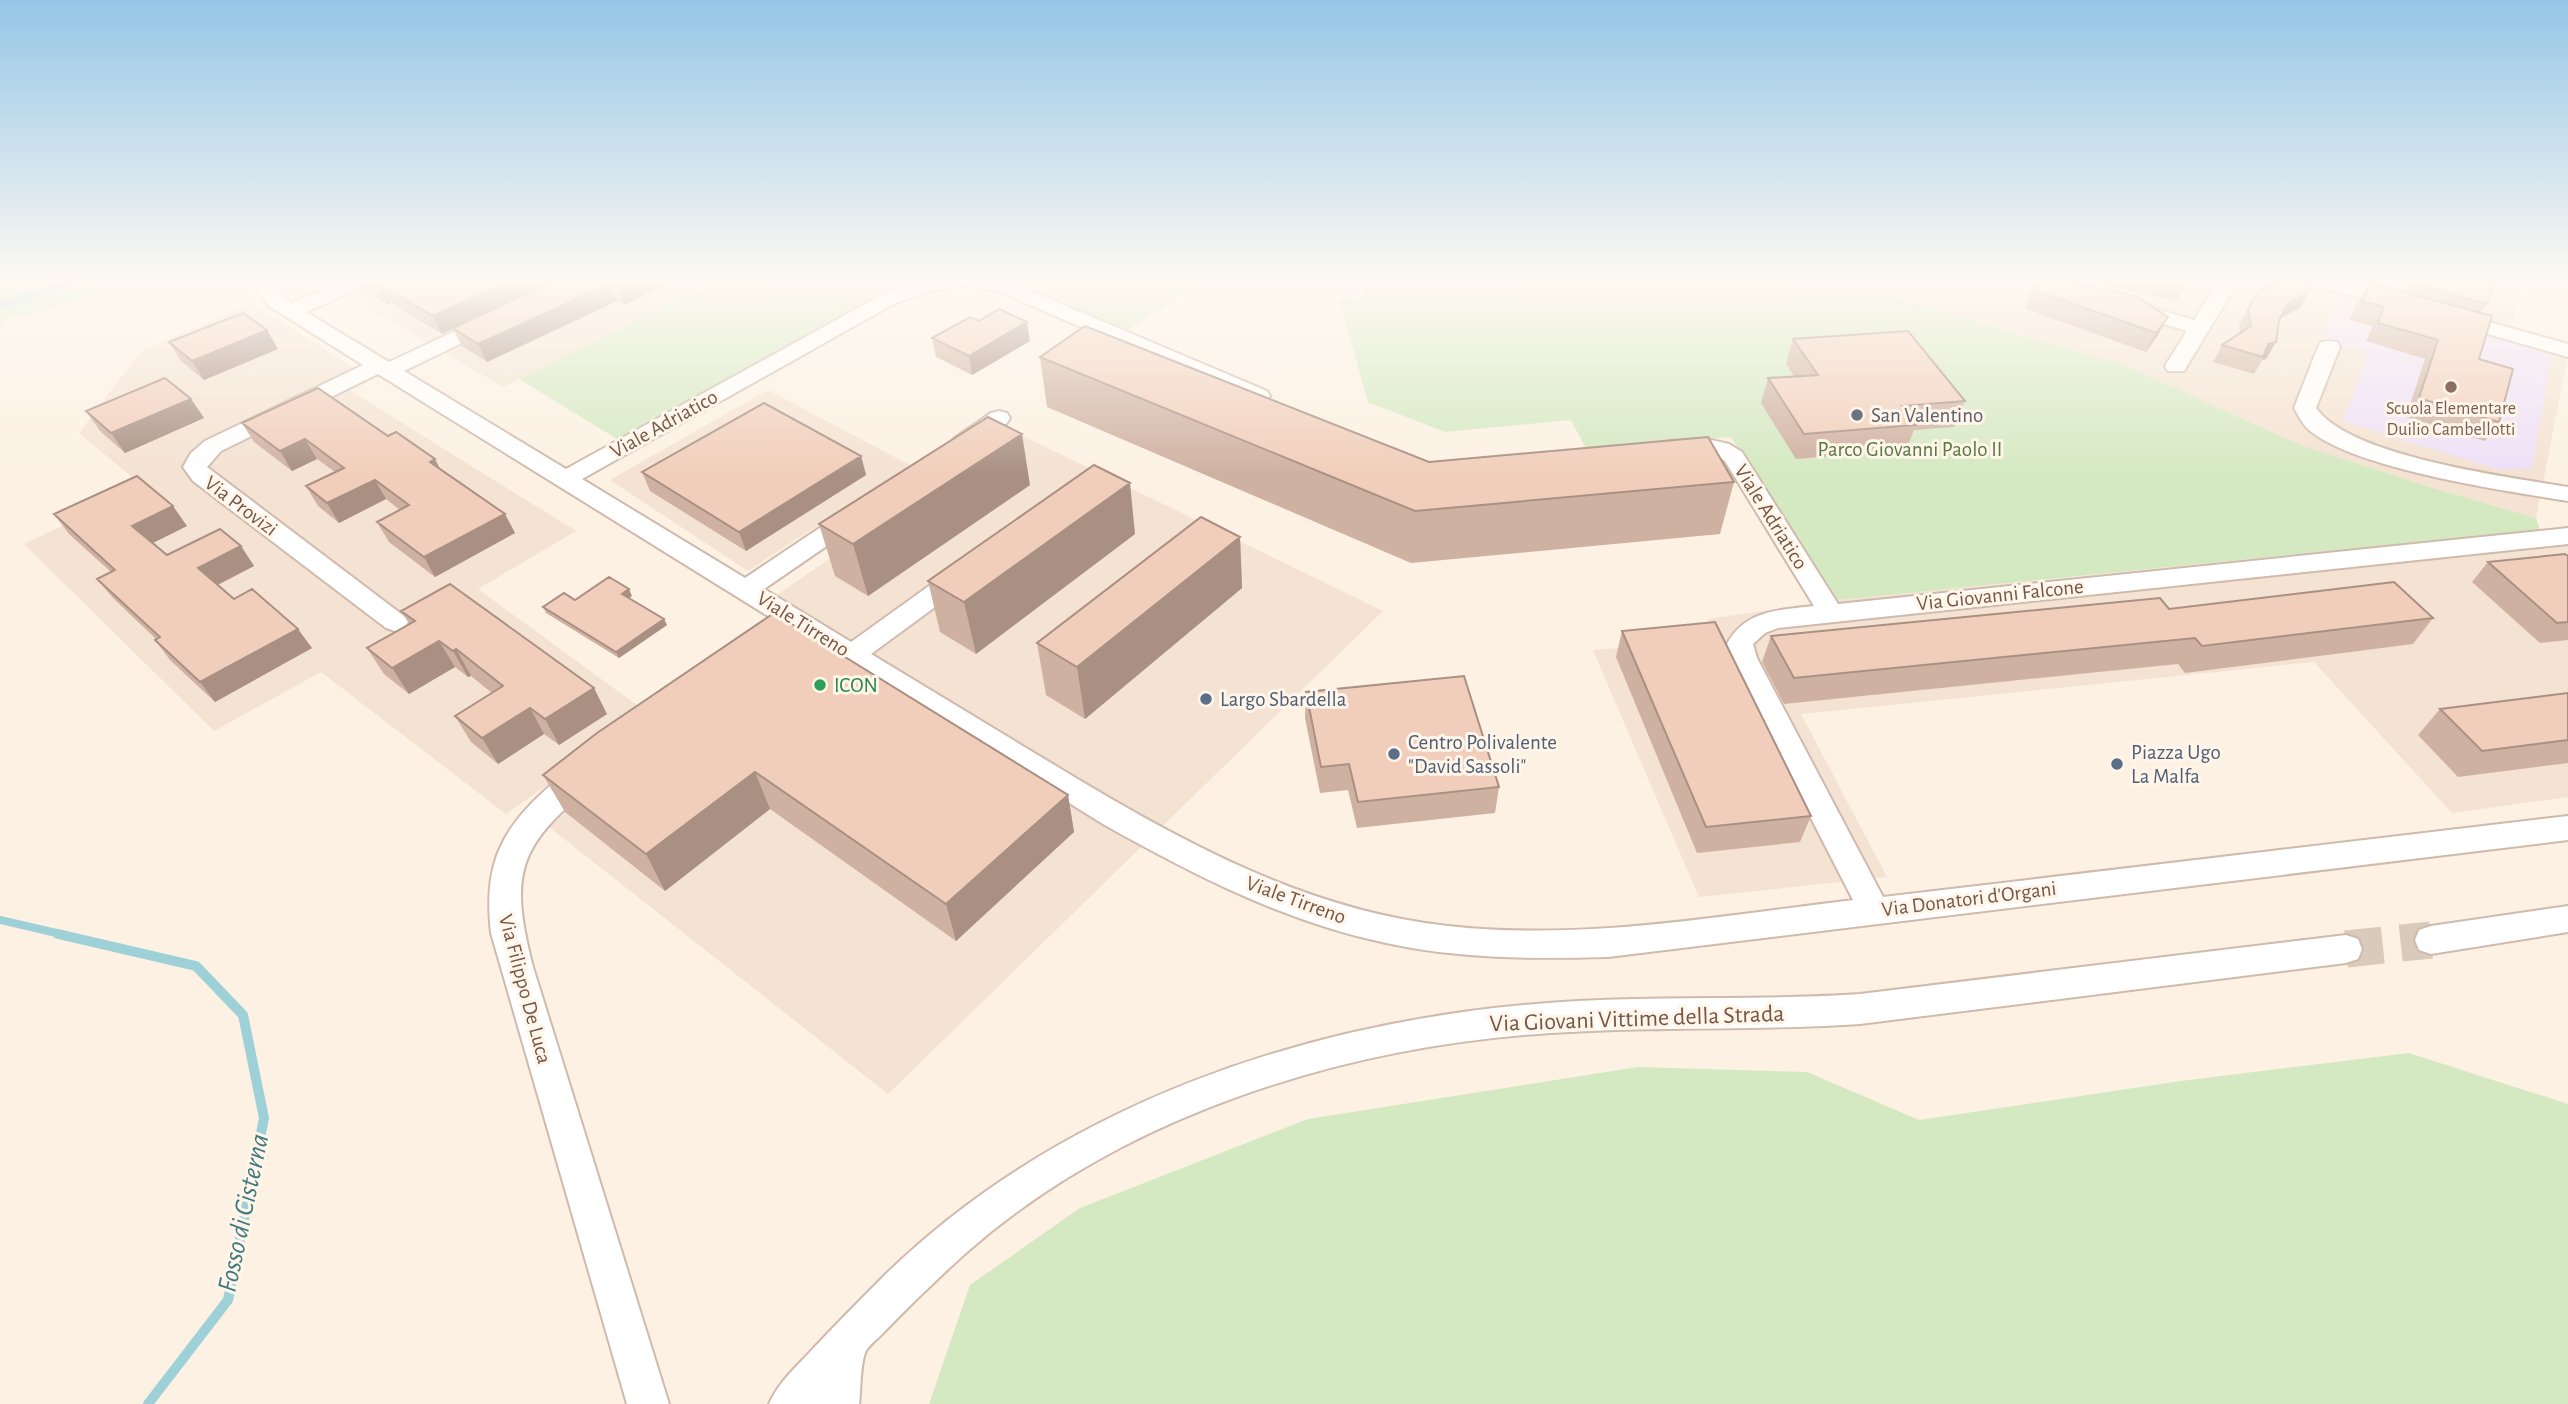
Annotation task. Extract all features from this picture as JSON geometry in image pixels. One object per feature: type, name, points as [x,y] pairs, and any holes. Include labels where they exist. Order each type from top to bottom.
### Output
[{"type":"street","name":"Viale Tirreno","points":[[344,344],[746,589],[791,632],[852,654],[1160,841],[1277,896],[1370,926]]},
{"type":"street","points":[[384,368],[441,344]]},
{"type":"street","name":"Viale Adriatico","points":[[565,479],[808,344]]},
{"type":"street","name":"Viale Adriatico","points":[[1137,344],[1275,403]]},
{"type":"street","points":[[2176,366],[2190,344]]},
{"type":"street","points":[[2542,344],[2568,351]]},
{"type":"street","points":[[2329,347],[2305,408],[2310,419],[2323,431],[2349,442],[2452,474],[2568,494]]},
{"type":"street","name":"Via Provizi","points":[[384,368],[213,446],[199,458],[195,467],[201,477],[395,622]]},
{"type":"street","points":[[941,457],[999,418]]},
{"type":"street","name":"Viale Adriatico","points":[[1653,449],[1700,444],[1720,449],[1734,457],[1831,613]]},
{"type":"street","points":[[746,589],[872,504]]},
{"type":"street","name":"Via Giovanni Falcone","points":[[1874,910],[1740,650],[1746,633],[1763,622],[2568,536]]},
{"type":"street","points":[[852,654],[986,557]]},
{"type":"street","name":"Via Filippo De Luca","points":[[608,758],[562,793],[524,830],[505,867],[502,908],[516,967],[650,1403]]},
{"type":"street","name":"Via Donatori d'Organi","points":[[1370,926],[1459,941],[1585,944],[1664,938],[1874,910],[2568,828]]},
{"type":"street","points":[[2431,940],[2568,919]]},
{"type":"street","name":"Via Giovani Vittime della Strada","points":[[790,1404],[847,1341],[988,1210],[1041,1173],[1152,1114],[1233,1084],[1354,1049],[1476,1025],[1547,1018],[1860,1009],[2346,949]]},
{"type":"street","points":[[838,1404],[847,1341]]},
{"type":"shaded area","points":[[158,344],[315,344],[369,378],[348,389],[576,531],[478,589],[649,714],[506,814],[321,672],[214,731],[24,544],[144,487],[79,433],[141,351]]},
{"type":"shaded area","points":[[429,344],[590,344],[503,387]]},
{"type":"shaded area","points":[[2050,344],[2568,344],[2536,518],[2301,445],[2129,367]]},
{"type":"shaded area","name":"Scuola Elementare Duilio Cambellotti","points":[[2337,344],[2526,344],[2552,351],[2532,468],[2500,470],[2343,421],[2368,353]]},
{"type":"shaded area","points":[[768,390],[910,465],[748,571],[610,480]]},
{"type":"shaded area","points":[[1015,432],[1383,611],[888,1094],[549,827],[778,624],[755,610]]},
{"type":"shaded area","points":[[2568,529],[2568,797],[2452,813],[2314,662],[1801,714],[1887,877],[1699,897],[1593,650],[1718,640],[1708,619],[1838,600]]},
{"type":"green space","points":[[590,344],[800,344],[622,442],[519,379]]},
{"type":"green space","name":"Parco Giovanni Paolo II","points":[[1351,344],[2050,344],[2129,367],[2301,445],[2536,518],[2540,530],[1838,600],[1731,437],[1587,450],[1571,420],[1445,432],[1368,402]]},
{"type":"green space","points":[[2409,1053],[2568,1104],[2568,1404],[929,1404],[970,1285],[1080,1208],[1308,1119],[1638,1067],[1807,1072],[1919,1120],[2181,1081]]},
{"type":"building","points":[[171,344],[234,344],[192,361]]},
{"type":"building","points":[[943,344],[990,344],[969,356]]},
{"type":"building","points":[[1060,344],[1129,344],[1429,462],[1708,437],[1734,482],[1415,511],[1040,357]]},
{"type":"building","name":"San Valentino","points":[[1796,344],[1918,344],[1965,401],[1902,406],[1916,425],[1804,434],[1768,378],[1818,375]]},
{"type":"building","points":[[2224,344],[2270,344],[2263,357],[2222,345]]},
{"type":"building","points":[[2437,344],[2484,344],[2479,359],[2513,369],[2499,422],[2419,398]]},
{"type":"building","points":[[165,378],[191,399],[111,433],[86,411]]},
{"type":"building","points":[[318,388],[388,436],[396,432],[435,459],[430,462],[505,514],[424,557],[377,522],[409,505],[375,480],[327,503],[306,486],[344,468],[305,439],[280,451],[242,423]]},
{"type":"building","points":[[764,403],[861,456],[739,532],[642,472]]},
{"type":"building","points":[[988,417],[1022,434],[853,544],[819,524]]},
{"type":"building","points":[[1094,465],[1130,483],[964,602],[928,581]]},
{"type":"building","points":[[137,476],[173,506],[132,526],[167,555],[220,529],[241,546],[198,568],[234,599],[252,589],[298,629],[200,682],[155,640],[160,637],[97,579],[115,570],[54,514]]},
{"type":"building","points":[[1201,517],[1240,537],[1077,667],[1037,643]]},
{"type":"building","points":[[2565,554],[2568,556],[2568,622],[2557,623],[2488,562]]},
{"type":"building","points":[[609,577],[629,589],[622,594],[664,619],[616,652],[543,607],[564,593],[575,600]]},
{"type":"building","points":[[2394,582],[2433,618],[2202,646],[2195,638],[1794,678],[1771,636],[2160,598],[2169,609]]},
{"type":"building","points":[[450,584],[594,688],[545,719],[530,708],[482,738],[455,716],[503,686],[456,649],[453,651],[439,641],[392,668],[367,648],[415,621],[401,611]]},
{"type":"building","points":[[774,613],[1068,795],[946,904],[755,772],[646,854],[543,775],[597,733]]},
{"type":"building","points":[[1715,622],[1811,816],[1706,827],[1622,631]]},
{"type":"building","name":"Centro Polivalente \"David Sassoli\"","points":[[1464,676],[1499,787],[1358,802],[1349,764],[1321,767],[1306,692]]},
{"type":"building","points":[[2568,693],[2568,740],[2482,751],[2440,709]]},
{"type":"waterway","name":"Fosso di Cisterna","points":[[0,920],[65,935]]},
{"type":"waterway","name":"Fosso di Cisterna","points":[[58,934],[196,966],[243,1015],[264,1118],[228,1300],[148,1404]]},
{"type":"tunnel","points":[[2346,949],[2431,940]]},
{"type":"place","name":"Scuola Elementare Duilio Cambellotti","points":[[2451,387]]},
{"type":"place","name":"San Valentino","points":[[1857,415]]},
{"type":"place","name":"ICON","points":[[820,685]]},
{"type":"place","name":"Largo Sbardella","points":[[1206,699]]},
{"type":"place","name":"Centro Polivalente \"David Sassoli\"","points":[[1394,754]]},
{"type":"place","name":"Piazza Ugo La Malfa","points":[[2117,764]]}]
